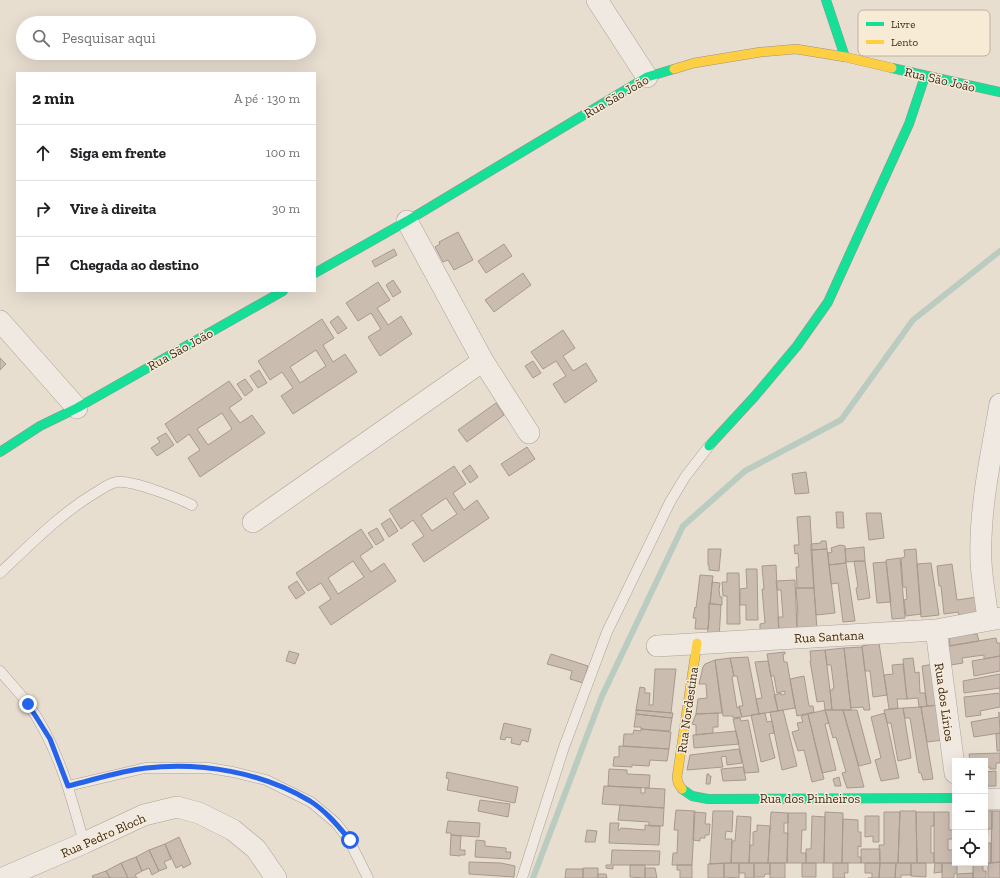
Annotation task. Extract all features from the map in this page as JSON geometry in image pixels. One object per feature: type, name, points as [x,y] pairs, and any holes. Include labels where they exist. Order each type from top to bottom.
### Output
[{"type":"street","points":[[597,0],[647,77]]},
{"type":"street","points":[[826,0],[845,57]]},
{"type":"street","name":"Rua São João","points":[[316,272],[407,221],[647,77],[694,63],[761,52],[796,49],[845,57],[1000,92]]},
{"type":"street","points":[[709,446],[793,352],[828,302],[909,124],[925,76]]},
{"type":"street","points":[[407,221],[483,361],[529,433]]},
{"type":"street","name":"Rua São João","points":[[0,452],[40,426],[77,408],[281,292]]},
{"type":"street","points":[[0,321],[77,408]]},
{"type":"street","points":[[253,522],[483,361]]},
{"type":"street","points":[[994,619],[981,563],[982,525],[989,468],[1000,404]]},
{"type":"street","name":"Rua Santana","points":[[657,646],[936,630],[994,619]]},
{"type":"street","name":"Rua dos Lírios","points":[[936,630],[953,758]]},
{"type":"street","name":"Rua Nordestina","points":[[677,777],[697,644]]},
{"type":"street","name":"Rua dos Pinheiros","points":[[677,777],[678,783],[686,793],[693,797],[708,799],[952,798]]},
{"type":"street","points":[[988,799],[1000,799]]},
{"type":"street","name":"Rua Pedro Bloch","points":[[3,878],[84,844],[144,815],[178,807],[199,813],[233,830],[256,849],[276,878]]},
{"type":"lane","points":[[522,878],[564,747],[606,632],[670,502],[685,477],[709,446]]},
{"type":"lane","points":[[0,573],[73,507],[108,485],[118,482],[156,490],[181,499],[192,505]]},
{"type":"lane","points":[[0,672],[28,704],[50,739],[68,786],[84,844]]},
{"type":"lane","points":[[68,786],[145,768],[209,768],[266,780],[311,802],[336,823],[350,840],[368,878]]},
{"type":"building","points":[[458,232],[473,260],[454,270],[448,260],[443,262],[435,247],[440,244],[439,242]]},
{"type":"building","points":[[504,244],[512,256],[486,273],[478,261]]},
{"type":"building","points":[[394,249],[397,255],[375,267],[372,261]]},
{"type":"building","points":[[523,273],[531,285],[494,312],[485,300]]},
{"type":"building","points":[[393,280],[401,292],[393,297],[386,285]]},
{"type":"building","points":[[378,282],[390,300],[377,308],[388,325],[401,316],[412,334],[380,356],[368,337],[381,329],[371,313],[358,321],[346,303]]},
{"type":"building","points":[[338,316],[347,328],[338,334],[330,322]]},
{"type":"building","points":[[322,319],[334,338],[323,345],[333,362],[345,354],[357,372],[293,414],[281,396],[293,388],[282,372],[270,380],[258,361]],"holes":[[[316,350],[326,366],[300,383],[290,367]]]},
{"type":"building","points":[[563,330],[575,348],[563,356],[573,371],[586,363],[597,381],[565,403],[553,384],[566,376],[556,361],[543,369],[531,352]]},
{"type":"building","points":[[0,358],[6,364],[0,370]]},
{"type":"building","points":[[533,361],[541,373],[533,378],[525,366]]},
{"type":"building","points":[[259,370],[267,383],[258,388],[250,376]]},
{"type":"building","points":[[245,379],[253,390],[245,396],[237,384]]},
{"type":"building","points":[[229,381],[242,399],[229,408],[240,423],[252,415],[265,433],[200,477],[188,458],[200,450],[189,434],[177,443],[165,424]],"holes":[[[222,413],[232,429],[208,445],[197,429]]]},
{"type":"building","points":[[496,403],[504,415],[467,442],[458,430]]},
{"type":"building","points":[[166,433],[174,445],[157,456],[151,448],[160,442],[157,438]]},
{"type":"building","points":[[527,447],[535,459],[509,476],[501,464]]},
{"type":"building","points":[[470,465],[478,477],[470,483],[462,471]]},
{"type":"building","points":[[454,466],[466,484],[453,493],[464,510],[477,500],[489,518],[424,562],[412,544],[424,536],[413,520],[401,529],[389,510]],"holes":[[[446,498],[457,514],[432,531],[421,515]]]},
{"type":"building","points":[[806,472],[809,493],[795,494],[792,474]]},
{"type":"building","points":[[836,512],[843,512],[844,528],[837,528]]},
{"type":"building","points":[[866,513],[881,513],[884,538],[869,540]]},
{"type":"building","points":[[810,516],[814,588],[797,588],[796,567],[799,567],[798,553],[795,554],[794,545],[799,545],[797,517]]},
{"type":"building","points":[[390,518],[398,531],[389,537],[381,524]]},
{"type":"building","points":[[377,528],[384,540],[376,545],[368,533]]},
{"type":"building","points":[[361,529],[373,547],[360,556],[371,572],[384,563],[396,581],[331,625],[319,607],[331,599],[321,583],[308,591],[296,573]],"holes":[[[353,561],[364,577],[338,594],[328,578]]]},
{"type":"building","points":[[821,541],[826,541],[827,549],[811,550],[811,544],[821,543]]},
{"type":"building","points":[[840,545],[845,546],[846,563],[829,565],[828,553],[832,552],[831,548]]},
{"type":"building","points":[[864,547],[865,561],[846,562],[845,549]]},
{"type":"building","points":[[708,549],[721,549],[719,571],[709,570]]},
{"type":"building","points":[[827,549],[835,613],[816,615],[811,550]]},
{"type":"building","points":[[916,549],[921,614],[906,616],[904,600],[907,599],[906,587],[903,587],[901,558],[905,557],[904,550]]},
{"type":"building","points":[[900,558],[905,618],[892,619],[886,560]]},
{"type":"building","points":[[854,561],[865,561],[870,598],[858,600],[856,588],[858,587]]},
{"type":"building","points":[[886,562],[891,602],[877,603],[873,563]]},
{"type":"building","points":[[846,563],[855,621],[843,622],[838,583],[831,584],[829,565]]},
{"type":"building","points":[[931,563],[939,615],[921,617],[917,564]]},
{"type":"building","points":[[952,564],[957,600],[977,597],[979,614],[959,615],[958,612],[944,614],[937,566]]},
{"type":"building","points":[[776,565],[779,632],[760,634],[760,624],[765,623],[762,589],[764,589],[762,566]]},
{"type":"building","points":[[746,569],[757,569],[758,620],[746,620],[746,605],[740,605],[740,589],[747,588]]},
{"type":"building","points":[[727,573],[739,573],[740,624],[727,624],[727,596],[723,596],[722,582],[727,582]]},
{"type":"building","points":[[700,575],[713,576],[710,604],[709,603],[708,629],[695,629],[696,618],[693,618],[695,607],[696,608]]},
{"type":"building","points":[[795,580],[797,630],[779,632],[778,617],[783,617],[781,590],[777,590],[776,581]]},
{"type":"building","points":[[297,581],[305,593],[296,599],[288,587]]},
{"type":"building","points":[[712,582],[720,583],[719,590],[720,597],[722,597],[722,605],[710,604]]},
{"type":"building","points":[[796,588],[814,588],[817,629],[797,630],[798,614]]},
{"type":"building","points":[[709,603],[721,605],[719,639],[707,640]]},
{"type":"building","points":[[973,630],[973,634],[977,634],[979,641],[950,646],[949,634]]},
{"type":"building","points":[[996,638],[997,643],[1000,643],[1000,656],[984,659],[984,655],[962,658],[963,663],[951,665],[948,646]]},
{"type":"building","points":[[879,643],[887,695],[873,697],[870,671],[865,671],[862,646]]},
{"type":"building","points":[[862,647],[870,710],[864,710],[863,707],[851,708],[844,648]]},
{"type":"building","points":[[844,648],[851,710],[832,710],[830,690],[833,690],[834,688],[831,665],[827,665],[825,650]]},
{"type":"building","points":[[825,650],[832,710],[825,710],[824,701],[817,702],[810,661],[810,651]]},
{"type":"building","points":[[289,651],[299,654],[295,664],[286,661]]},
{"type":"building","points":[[785,652],[785,654],[783,654],[784,662],[787,662],[795,708],[778,711],[774,695],[781,693],[781,695],[785,694],[785,691],[777,693],[774,676],[771,676],[767,654]]},
{"type":"building","points":[[551,654],[588,666],[583,683],[570,679],[572,671],[547,664]]},
{"type":"building","points":[[1000,656],[1000,671],[974,676],[972,661]]},
{"type":"building","points":[[748,657],[759,714],[742,717],[739,706],[743,706],[737,676],[734,676],[730,658]]},
{"type":"building","points":[[730,658],[734,676],[732,677],[737,708],[739,707],[742,717],[733,718],[733,716],[723,716],[715,660]]},
{"type":"building","points":[[913,658],[915,673],[919,672],[920,693],[925,693],[927,706],[919,707],[918,698],[907,699],[903,659]]},
{"type":"building","points":[[715,660],[722,713],[696,714],[698,699],[707,698],[706,684],[699,684],[703,667],[705,664]]},
{"type":"building","points":[[768,661],[778,711],[759,714],[756,699],[762,698],[755,662]]},
{"type":"building","points":[[903,664],[907,699],[897,699],[898,708],[889,709],[884,675],[893,674],[892,665]]},
{"type":"building","points":[[934,664],[940,705],[927,706],[922,666]]},
{"type":"building","points":[[655,669],[676,669],[671,713],[636,710],[640,687],[645,688],[645,693],[650,693],[649,705],[653,705]]},
{"type":"building","points":[[1000,674],[1000,688],[964,693],[963,681]]},
{"type":"building","points":[[804,676],[809,706],[813,706],[814,712],[797,716],[790,679]]},
{"type":"building","points":[[1000,693],[1000,707],[980,711],[981,715],[966,717],[964,697]]},
{"type":"building","points":[[940,705],[943,740],[927,742],[921,707]]},
{"type":"building","points":[[921,707],[933,779],[923,780],[921,773],[919,773],[910,718],[905,718],[903,708]]},
{"type":"building","points":[[903,708],[911,758],[898,761],[891,723],[887,723],[884,710]]},
{"type":"building","points":[[636,710],[673,713],[672,718],[636,714]]},
{"type":"building","points":[[783,710],[797,766],[782,770],[770,712]]},
{"type":"building","points":[[825,710],[843,710],[864,787],[847,788],[842,773],[846,772],[836,737],[833,738]]},
{"type":"building","points":[[825,710],[829,723],[825,724],[836,770],[822,773],[808,714]]},
{"type":"building","points":[[843,710],[857,710],[871,763],[859,766]]},
{"type":"building","points":[[999,712],[1000,733],[974,737],[971,722],[999,717]]},
{"type":"building","points":[[718,713],[718,727],[713,727],[713,733],[696,735],[696,725],[692,724],[696,714]]},
{"type":"building","points":[[765,713],[767,722],[772,721],[774,733],[769,734],[775,758],[761,762],[751,715]]},
{"type":"building","points":[[885,713],[899,778],[881,781],[875,760],[881,758],[871,717]]},
{"type":"building","points":[[636,714],[672,718],[670,731],[641,729],[641,727],[634,727]]},
{"type":"building","points":[[808,714],[824,779],[812,782],[804,750],[798,751],[792,732],[799,730],[797,723],[803,722],[801,716]]},
{"type":"building","points":[[740,718],[741,721],[748,720],[759,772],[745,773],[733,719]]},
{"type":"building","points":[[504,723],[531,729],[528,742],[522,740],[520,745],[511,743],[512,738],[506,737],[505,740],[500,739]]},
{"type":"building","points":[[641,729],[671,732],[669,749],[623,746],[624,734],[633,734],[634,730],[641,731]]},
{"type":"building","points":[[736,731],[739,744],[694,748],[693,735]]},
{"type":"building","points":[[1000,733],[1000,751],[997,751],[996,734]]},
{"type":"building","points":[[619,746],[669,749],[667,761],[650,760],[649,766],[613,766],[614,757],[619,757]]},
{"type":"building","points":[[739,749],[742,763],[727,765],[726,756],[721,757],[723,767],[687,770],[690,755]]},
{"type":"building","points":[[1000,753],[1000,763],[996,763],[996,769],[990,769],[990,767],[988,767],[988,758],[970,758],[969,754]]},
{"type":"building","points":[[743,767],[746,780],[723,781],[721,769]]},
{"type":"building","points":[[609,769],[627,770],[627,774],[650,775],[649,788],[608,786]]},
{"type":"building","points":[[996,771],[996,786],[988,786],[988,772]]},
{"type":"building","points":[[447,772],[518,787],[515,803],[447,790],[449,779],[446,778]]},
{"type":"building","points":[[707,774],[711,776],[710,784],[706,784]]},
{"type":"building","points":[[839,777],[841,786],[835,786],[833,779]]},
{"type":"building","points":[[604,786],[641,788],[641,793],[645,793],[645,788],[665,789],[664,808],[602,804]]},
{"type":"building","points":[[480,800],[510,804],[508,817],[478,811]]},
{"type":"building","points":[[620,805],[664,808],[663,826],[649,826],[649,822],[618,820]]},
{"type":"building","points":[[676,810],[695,811],[692,865],[672,865],[673,853],[677,853],[678,830],[674,830]]},
{"type":"building","points":[[713,811],[733,811],[732,832],[726,831],[725,839],[732,839],[731,863],[710,864]]},
{"type":"building","points":[[900,811],[916,811],[917,863],[898,863]]},
{"type":"building","points":[[988,811],[992,811],[992,829],[988,829]]},
{"type":"building","points":[[992,811],[1000,811],[1000,862],[991,863]]},
{"type":"building","points":[[694,812],[706,813],[705,824],[710,824],[709,835],[705,835],[705,838],[700,838],[700,841],[693,840]]},
{"type":"building","points":[[771,812],[788,813],[788,823],[784,823],[784,833],[788,833],[787,863],[768,863]]},
{"type":"building","points":[[825,812],[843,813],[842,863],[824,863]]},
{"type":"building","points":[[884,812],[900,812],[898,863],[880,863],[879,845],[884,845]]},
{"type":"building","points":[[916,812],[934,812],[934,826],[931,826],[931,853],[934,853],[934,863],[917,863]]},
{"type":"building","points":[[934,812],[949,812],[949,830],[952,830],[952,839],[948,839],[948,850],[952,850],[952,863],[934,863]]},
{"type":"building","points":[[788,813],[806,813],[806,830],[802,830],[801,853],[806,853],[806,863],[787,863]]},
{"type":"building","points":[[737,816],[751,817],[749,863],[731,863],[732,841],[735,841]]},
{"type":"building","points":[[812,816],[825,817],[824,863],[806,863],[806,849],[811,849]]},
{"type":"building","points":[[865,816],[879,816],[879,842],[873,842],[873,836],[865,837]]},
{"type":"building","points":[[843,819],[858,820],[858,832],[861,832],[861,847],[858,846],[858,857],[861,857],[861,863],[842,863]]},
{"type":"building","points":[[448,821],[480,823],[479,837],[451,835],[451,833],[446,833]]},
{"type":"building","points":[[610,823],[619,823],[618,830],[621,828],[645,830],[645,825],[660,826],[659,845],[609,843]]},
{"type":"building","points":[[757,825],[770,826],[768,863],[749,863],[750,845],[753,845],[753,832],[757,831]]},
{"type":"building","points":[[587,830],[597,831],[595,842],[585,842]]},
{"type":"building","points":[[451,835],[461,836],[460,850],[465,850],[465,855],[450,855]]},
{"type":"building","points":[[179,837],[191,864],[183,868],[182,865],[176,868],[165,844]]},
{"type":"building","points":[[476,840],[485,841],[485,846],[506,848],[506,852],[511,852],[510,859],[475,857]]},
{"type":"building","points":[[988,843],[991,843],[991,863],[988,863]]},
{"type":"building","points":[[165,844],[171,859],[164,862],[167,868],[159,871],[149,850]]},
{"type":"building","points":[[861,849],[880,849],[880,863],[861,863]]},
{"type":"building","points":[[149,850],[159,871],[152,875],[149,868],[142,871],[136,857]]},
{"type":"building","points":[[612,850],[660,851],[659,865],[613,865],[613,869],[606,868],[606,865],[611,865]]},
{"type":"building","points":[[136,857],[142,871],[135,875],[137,878],[128,878],[121,863]]},
{"type":"building","points":[[469,862],[501,863],[515,866],[514,877],[469,874]]},
{"type":"building","points":[[1000,862],[1000,878],[988,878],[988,863]]},
{"type":"building","points":[[121,863],[128,878],[110,878],[106,871]]},
{"type":"building","points":[[724,863],[724,878],[708,878],[708,864]]},
{"type":"building","points":[[724,863],[739,863],[739,878],[724,877]]},
{"type":"building","points":[[739,863],[754,863],[754,878],[745,878],[745,873],[739,873]]},
{"type":"building","points":[[754,863],[770,863],[770,874],[765,874],[764,877],[754,877]]},
{"type":"building","points":[[770,863],[785,863],[785,878],[770,878]]},
{"type":"building","points":[[802,863],[816,863],[816,877],[802,877]]},
{"type":"building","points":[[833,863],[848,863],[848,873],[844,873],[845,878],[833,878]]},
{"type":"building","points":[[865,863],[880,863],[879,878],[872,878],[872,873],[865,873]]},
{"type":"building","points":[[880,863],[896,863],[895,878],[879,878]]},
{"type":"building","points":[[896,863],[911,863],[911,875],[901,875],[901,878],[895,878]]},
{"type":"building","points":[[911,863],[926,863],[926,877],[911,876]]},
{"type":"building","points":[[935,863],[942,863],[942,872],[934,873]]},
{"type":"building","points":[[942,863],[952,863],[952,866],[957,866],[957,873],[954,874],[954,878],[942,878]]},
{"type":"building","points":[[630,865],[645,865],[645,878],[630,877]]},
{"type":"building","points":[[677,865],[692,865],[692,878],[680,878],[680,870],[677,870]]},
{"type":"building","points":[[973,866],[983,866],[983,871],[986,871],[986,878],[973,878]]},
{"type":"building","points":[[583,868],[598,868],[598,878],[583,878]]},
{"type":"building","points":[[645,868],[655,868],[657,878],[645,878]]},
{"type":"building","points":[[566,869],[583,869],[583,878],[565,878]]},
{"type":"building","points":[[106,871],[110,878],[93,878],[92,876]]},
{"type":"building","points":[[973,873],[973,878],[957,878],[957,874]]},
{"type":"building","points":[[598,874],[606,874],[607,878],[598,878]]},
{"type":"waterway","points":[[533,878],[602,696],[683,526],[745,471],[841,420],[913,320],[1000,251]]},
{"type":"traffic: fast","points":[[826,0],[845,57]]},
{"type":"traffic: fast","points":[[892,68],[1000,92]]},
{"type":"traffic: fast","points":[[316,272],[407,221],[647,77],[674,69]]},
{"type":"traffic: fast","points":[[709,446],[755,396],[797,346],[828,302],[909,124],[925,76]]},
{"type":"traffic: fast","points":[[0,452],[40,426],[77,408],[281,292]]},
{"type":"traffic: fast","points":[[682,789],[692,796],[708,799],[952,798]]},
{"type":"traffic: slow","points":[[674,69],[694,63],[761,52],[796,49],[845,57],[892,68]]},
{"type":"traffic: slow","points":[[682,789],[678,783],[677,777],[697,643]]},
{"type":"route","points":[[28,704],[50,739],[68,786],[145,768],[188,767],[209,768],[233,772],[266,780],[311,802],[336,823],[350,840]]}]
